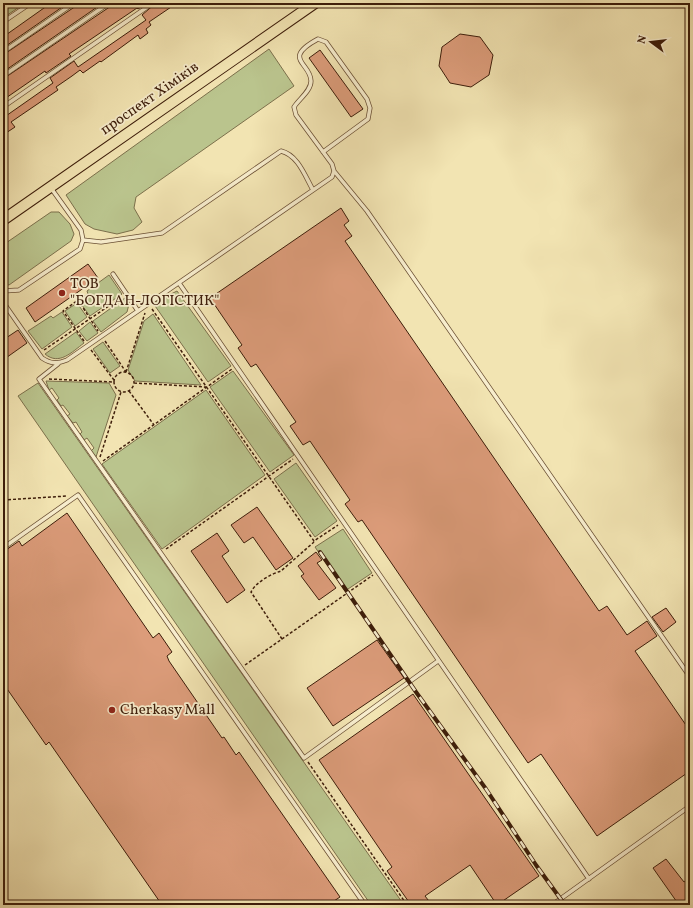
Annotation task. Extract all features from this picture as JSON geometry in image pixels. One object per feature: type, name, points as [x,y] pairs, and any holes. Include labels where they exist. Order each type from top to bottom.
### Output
[{"type":"main road","name":"проспект Хіміків","points":[[3,220],[315,3]]},
{"type":"lane","points":[[3,22],[32,3]]},
{"type":"lane","points":[[3,52],[74,3]]},
{"type":"lane","points":[[3,76],[109,3]]},
{"type":"lane","points":[[3,107],[153,3]]},
{"type":"lane","points":[[323,152],[368,119],[370,108],[367,99],[326,42],[318,39],[303,50],[300,56],[300,62],[311,80],[309,88],[294,107],[296,114],[323,152],[332,164],[334,171],[368,211],[690,677]]},
{"type":"lane","points":[[84,240],[101,242],[162,233],[281,151],[288,153],[294,158],[313,190]]},
{"type":"lane","points":[[334,171],[332,177],[88,346],[67,360],[58,364],[39,379],[304,758],[438,661]]},
{"type":"lane","points":[[3,292],[19,290],[80,249],[84,240],[81,230],[51,187]]},
{"type":"lane","points":[[113,274],[138,311]]},
{"type":"lane","points":[[178,283],[589,879]]},
{"type":"lane","points":[[3,302],[39,353],[49,362],[58,364]]},
{"type":"lane","points":[[3,548],[78,495],[365,905]]},
{"type":"lane","points":[[552,905],[690,806]]},
{"type":"path","points":[[39,353],[126,294]]},
{"type":"path","points":[[78,300],[63,311],[114,381],[116,390],[121,392],[129,391]]},
{"type":"path","points":[[126,372],[148,304]]},
{"type":"path","points":[[148,304],[314,541]]},
{"type":"path","points":[[98,464],[235,366]]},
{"type":"path","points":[[114,381],[117,374],[126,372],[132,376],[134,383],[129,391]]},
{"type":"path","points":[[39,379],[114,381]]},
{"type":"path","points":[[134,383],[207,387]]},
{"type":"path","points":[[129,391],[154,425]]},
{"type":"path","points":[[98,464],[121,392]]},
{"type":"path","points":[[161,552],[298,456]]},
{"type":"path","points":[[3,500],[78,495]]},
{"type":"path","points":[[282,639],[251,592],[253,588],[274,573],[281,572],[314,541],[342,522]]},
{"type":"path","points":[[240,668],[376,572]]},
{"type":"path","points":[[304,758],[407,905]]},
{"type":"green space","points":[[3,3],[25,3],[3,18]]},
{"type":"green space","points":[[269,49],[294,86],[136,197],[134,208],[142,222],[133,230],[117,234],[94,229],[85,224],[66,195]]},
{"type":"green space","points":[[51,212],[59,212],[70,224],[74,234],[71,241],[9,285],[3,284],[3,245]]},
{"type":"green space","points":[[109,275],[122,294],[90,316],[78,300],[88,294],[87,291]]},
{"type":"green space","points":[[177,291],[231,366],[208,382],[153,303]]},
{"type":"green space","points":[[125,298],[129,304],[127,312],[101,332],[93,321]]},
{"type":"green space","points":[[77,303],[87,317],[75,326],[65,311]]},
{"type":"green space","points":[[62,312],[72,327],[42,349],[28,331],[51,316],[53,318]]},
{"type":"green space","points":[[153,314],[201,385],[135,381],[128,370],[144,321]]},
{"type":"green space","points":[[90,322],[98,333],[87,341],[79,331]]},
{"type":"green space","points":[[76,332],[84,343],[70,354],[55,359],[45,354]]},
{"type":"green space","points":[[103,342],[120,366],[110,373],[93,349]]},
{"type":"green space","points":[[233,371],[294,455],[270,472],[210,387]]},
{"type":"green space","points":[[46,381],[109,383],[116,395],[96,457],[91,451],[94,448],[87,438],[84,440],[80,434],[82,432],[76,422],[73,423],[67,416],[70,414],[63,405],[61,406],[57,400],[59,398],[52,388],[49,390]]},
{"type":"green space","points":[[38,383],[404,905],[371,905],[18,396]]},
{"type":"green space","points":[[206,390],[265,475],[162,549],[102,464]]},
{"type":"green space","points":[[296,463],[337,521],[315,537],[274,479]]},
{"type":"green space","points":[[343,529],[372,573],[345,591],[315,547]]},
{"type":"building","points":[[51,3],[68,3],[3,48],[3,37]]},
{"type":"building","points":[[77,3],[103,3],[3,72],[3,55],[76,6]]},
{"type":"building","points":[[112,3],[147,3],[138,9],[137,8],[69,54],[71,56],[46,73],[45,71],[3,100],[3,79],[111,6]]},
{"type":"building","points":[[156,3],[177,3],[149,22],[151,25],[146,29],[148,33],[140,39],[138,35],[83,73],[80,70],[56,87],[58,90],[11,122],[15,127],[3,135],[3,118],[53,83],[50,78],[74,61],[78,67],[146,20],[142,15]]},
{"type":"building","points":[[460,34],[480,37],[493,55],[489,75],[471,87],[450,83],[439,66],[442,47]]},
{"type":"building","points":[[320,50],[363,109],[351,117],[309,58]]},
{"type":"building","points":[[341,208],[349,221],[344,225],[352,236],[345,241],[599,611],[607,606],[627,635],[647,621],[657,636],[635,651],[690,731],[690,771],[597,836],[541,754],[528,763],[362,520],[358,522],[345,504],[350,500],[310,441],[303,445],[290,426],[296,422],[256,364],[251,367],[238,348],[242,345],[210,298]]},
{"type":"building","name":"ТОВ \"БОГДАН-ЛОГІСТИК\"","points":[[88,264],[98,278],[35,322],[26,308]]},
{"type":"building","points":[[18,330],[27,343],[3,360],[3,340]]},
{"type":"building","points":[[257,507],[293,558],[276,570],[253,537],[244,543],[231,525]]},
{"type":"building","name":"Cherkasy Mall","points":[[67,513],[153,638],[159,633],[172,652],[167,656],[169,661],[222,738],[224,737],[236,755],[239,752],[340,897],[334,901],[337,905],[162,905],[49,742],[46,745],[3,683],[3,552],[19,541],[22,546]]},
{"type":"building","points":[[217,533],[229,551],[222,556],[245,590],[227,603],[191,551]]},
{"type":"building","points":[[316,552],[322,560],[317,563],[336,588],[319,600],[301,576],[304,574],[298,566]]},
{"type":"building","points":[[666,608],[676,622],[663,632],[652,617]]},
{"type":"building","points":[[377,640],[404,678],[333,726],[307,688]]},
{"type":"building","points":[[413,694],[539,876],[497,905],[470,865],[425,896],[432,905],[411,905],[387,871],[392,867],[319,760]]},
{"type":"building","points":[[666,859],[684,882],[690,878],[690,905],[679,905],[653,868]]},
{"type":"railway","points":[[320,552],[416,692],[486,789],[536,865],[565,905]]},
{"type":"place","name":"ТОВ \"БОГДАН-ЛОГІСТИК\"","points":[[62,293]]},
{"type":"place","name":"Cherkasy Mall","points":[[112,710]]}]
